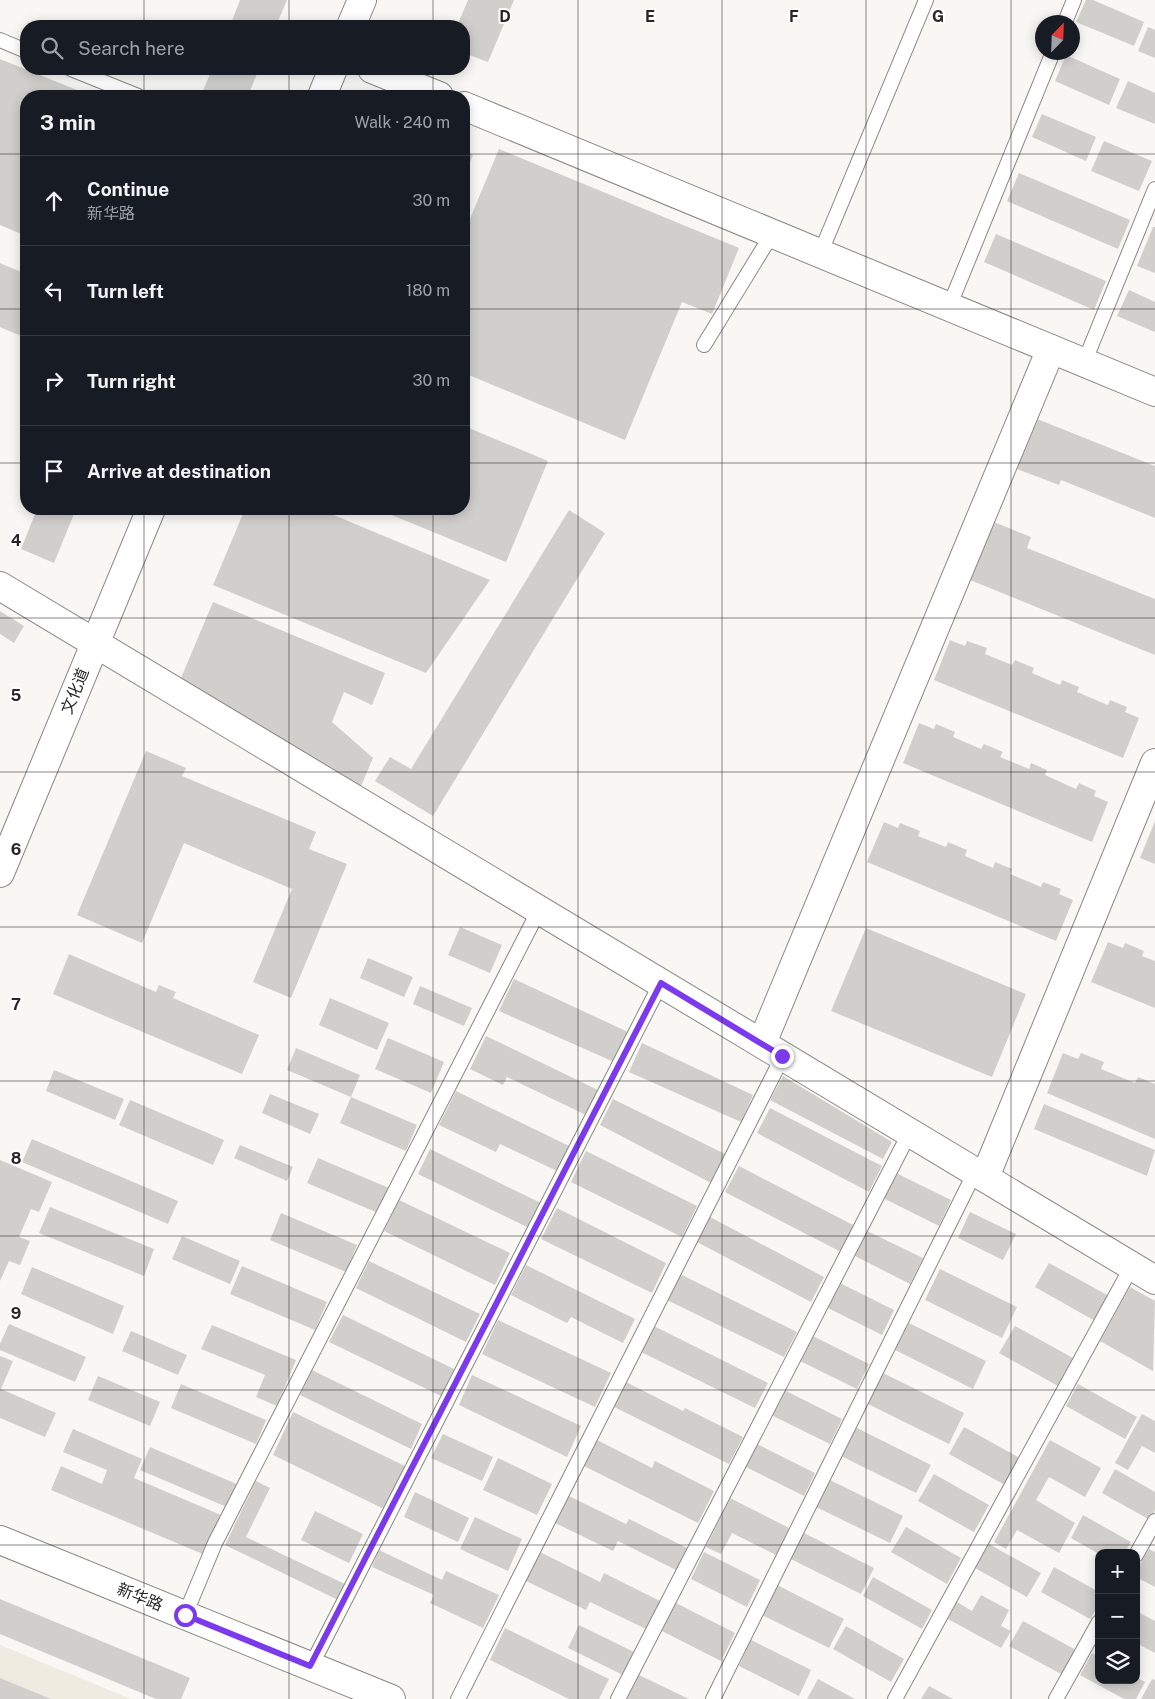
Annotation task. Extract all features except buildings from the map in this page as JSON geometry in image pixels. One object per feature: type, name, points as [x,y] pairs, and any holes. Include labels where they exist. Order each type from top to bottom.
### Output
[{"type":"street","points":[[354,20],[362,0]]},
{"type":"street","points":[[324,90],[331,75]]},
{"type":"street","points":[[387,75],[424,90]]},
{"type":"street","points":[[470,108],[1155,392]]},
{"type":"street","points":[[772,1050],[1051,349]]},
{"type":"street","name":"文化道","points":[[0,873],[148,515]]},
{"type":"street","points":[[0,586],[1155,1280]]},
{"type":"street","points":[[980,1175],[1155,763]]},
{"type":"street","name":"新华路","points":[[0,1540],[391,1699]]},
{"type":"lane","points":[[820,254],[926,0]]},
{"type":"lane","points":[[1068,15],[1074,0]]},
{"type":"lane","points":[[0,40],[20,48]]},
{"type":"lane","points":[[949,307],[1050,60]]},
{"type":"lane","points":[[86,75],[123,90]]},
{"type":"lane","points":[[1084,362],[1155,189]]},
{"type":"lane","points":[[704,345],[772,234]]},
{"type":"lane","points":[[185,1615],[215,1543],[539,910]]},
{"type":"lane","points":[[310,1666],[661,983]]},
{"type":"lane","points":[[458,1699],[772,1050]]},
{"type":"lane","points":[[618,1699],[910,1132]]},
{"type":"lane","points":[[713,1699],[980,1175]]},
{"type":"lane","points":[[895,1699],[1132,1266]]},
{"type":"lane","points":[[1139,1549],[1155,1521]]},
{"type":"lane","points":[[1056,1699],[1095,1629]]},
{"type":"shaded area","points":[[0,1645],[131,1699],[0,1699]]},
{"type":"route","points":[[185,1615],[310,1666],[661,983],[782,1056]]}]
